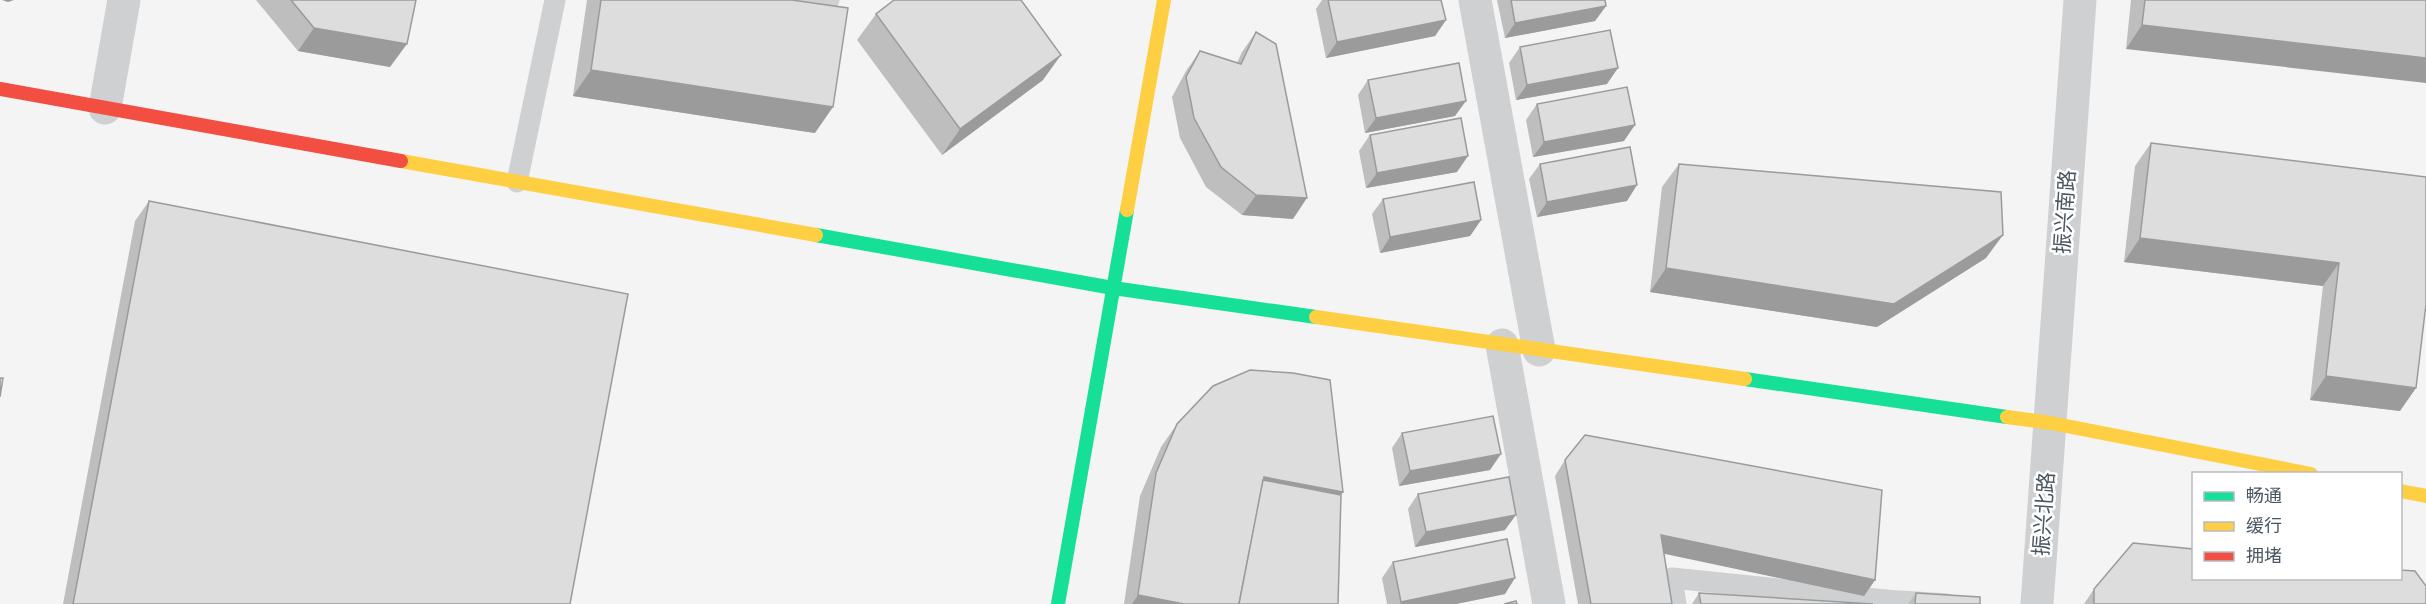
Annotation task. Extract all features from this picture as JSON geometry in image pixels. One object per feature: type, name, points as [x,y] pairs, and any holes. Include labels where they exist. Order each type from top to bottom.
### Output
[{"type":"street","points":[[105,108],[124,0]]},
{"type":"street","points":[[1058,604],[1164,0]]},
{"type":"street","points":[[1475,0],[1539,350]]},
{"type":"street","name":"振兴南路","points":[[2051,423],[2080,0]]},
{"type":"street","points":[[0,89],[1113,288],[2051,423],[2301,472]]},
{"type":"street","points":[[1502,345],[1549,604]]},
{"type":"street","name":"振兴北路","points":[[2037,604],[2051,423]]},
{"type":"street","points":[[2402,491],[2426,496]]},
{"type":"lane","points":[[517,182],[555,0]]},
{"type":"lane","points":[[782,0],[823,5],[829,0]]},
{"type":"lane","points":[[1676,604],[1672,579],[1885,602],[1947,604]]},
{"type":"building","points":[[291,0],[416,0],[407,44],[314,28]]},
{"type":"building","points":[[601,0],[792,0],[848,8],[833,107],[591,70]]},
{"type":"building","points":[[894,0],[1021,0],[1061,55],[960,129],[876,14]]},
{"type":"building","points":[[1328,0],[1441,0],[1446,20],[1337,42]]},
{"type":"building","points":[[1511,0],[1605,0],[1606,6],[1515,23]]},
{"type":"building","points":[[2145,0],[2426,0],[2426,58],[2142,25]]},
{"type":"building","points":[[1610,30],[1618,68],[1527,85],[1520,47]]},
{"type":"building","points":[[1256,32],[1276,44],[1307,198],[1256,195],[1221,167],[1194,118],[1186,77],[1200,51],[1241,64]]},
{"type":"building","points":[[1459,63],[1466,101],[1376,118],[1368,80]]},
{"type":"building","points":[[1627,87],[1635,125],[1544,142],[1537,104]]},
{"type":"building","points":[[1461,118],[1468,156],[1377,173],[1370,135]]},
{"type":"building","points":[[2151,143],[2426,177],[2426,304],[2416,388],[2326,376],[2339,263],[2140,238]]},
{"type":"building","points":[[1630,147],[1637,185],[1547,202],[1540,164]]},
{"type":"building","points":[[1679,164],[2001,192],[2003,235],[1894,304],[1666,268]]},
{"type":"building","points":[[1474,182],[1481,220],[1390,237],[1383,199]]},
{"type":"building","points":[[149,201],[628,294],[570,604],[73,604]]},
{"type":"building","points":[[1250,370],[1293,373],[1330,380],[1343,492],[1264,477],[1239,604],[1184,604],[1138,595],[1156,473],[1177,424],[1213,386]]},
{"type":"building","points":[[0,378],[3,378],[0,397]]},
{"type":"building","points":[[1493,416],[1501,454],[1410,471],[1402,433]]},
{"type":"building","points":[[1585,435],[1882,490],[1875,580],[1661,535],[1672,604],[1591,604],[1565,460]]},
{"type":"building","points":[[1509,477],[1516,515],[1426,532],[1418,494]]},
{"type":"building","points":[[1263,480],[1341,495],[1338,604],[1239,604]]},
{"type":"building","points":[[1507,539],[1515,578],[1401,602],[1393,562]]},
{"type":"building","points":[[2133,543],[2192,549],[2192,580],[2402,580],[2402,570],[2415,571],[2426,586],[2426,604],[2094,604],[2094,589]]},
{"type":"building","points":[[1699,593],[1873,604],[1701,604]]},
{"type":"building","points":[[1916,593],[1980,597],[1980,604],[1915,604]]},
{"type":"traffic: fast","points":[[1058,604],[1127,210]]},
{"type":"traffic: fast","points":[[816,235],[1113,288],[1316,317]]},
{"type":"traffic: fast","points":[[1745,379],[2007,417]]},
{"type":"traffic: slow","points":[[1127,210],[1164,0]]},
{"type":"traffic: slow","points":[[401,161],[816,235]]},
{"type":"traffic: slow","points":[[1316,317],[1745,379]]},
{"type":"traffic: slow","points":[[2007,417],[2051,423],[2301,472]]},
{"type":"traffic: slow","points":[[2402,491],[2426,496]]},
{"type":"traffic: jam","points":[[0,89],[401,161]]}]
